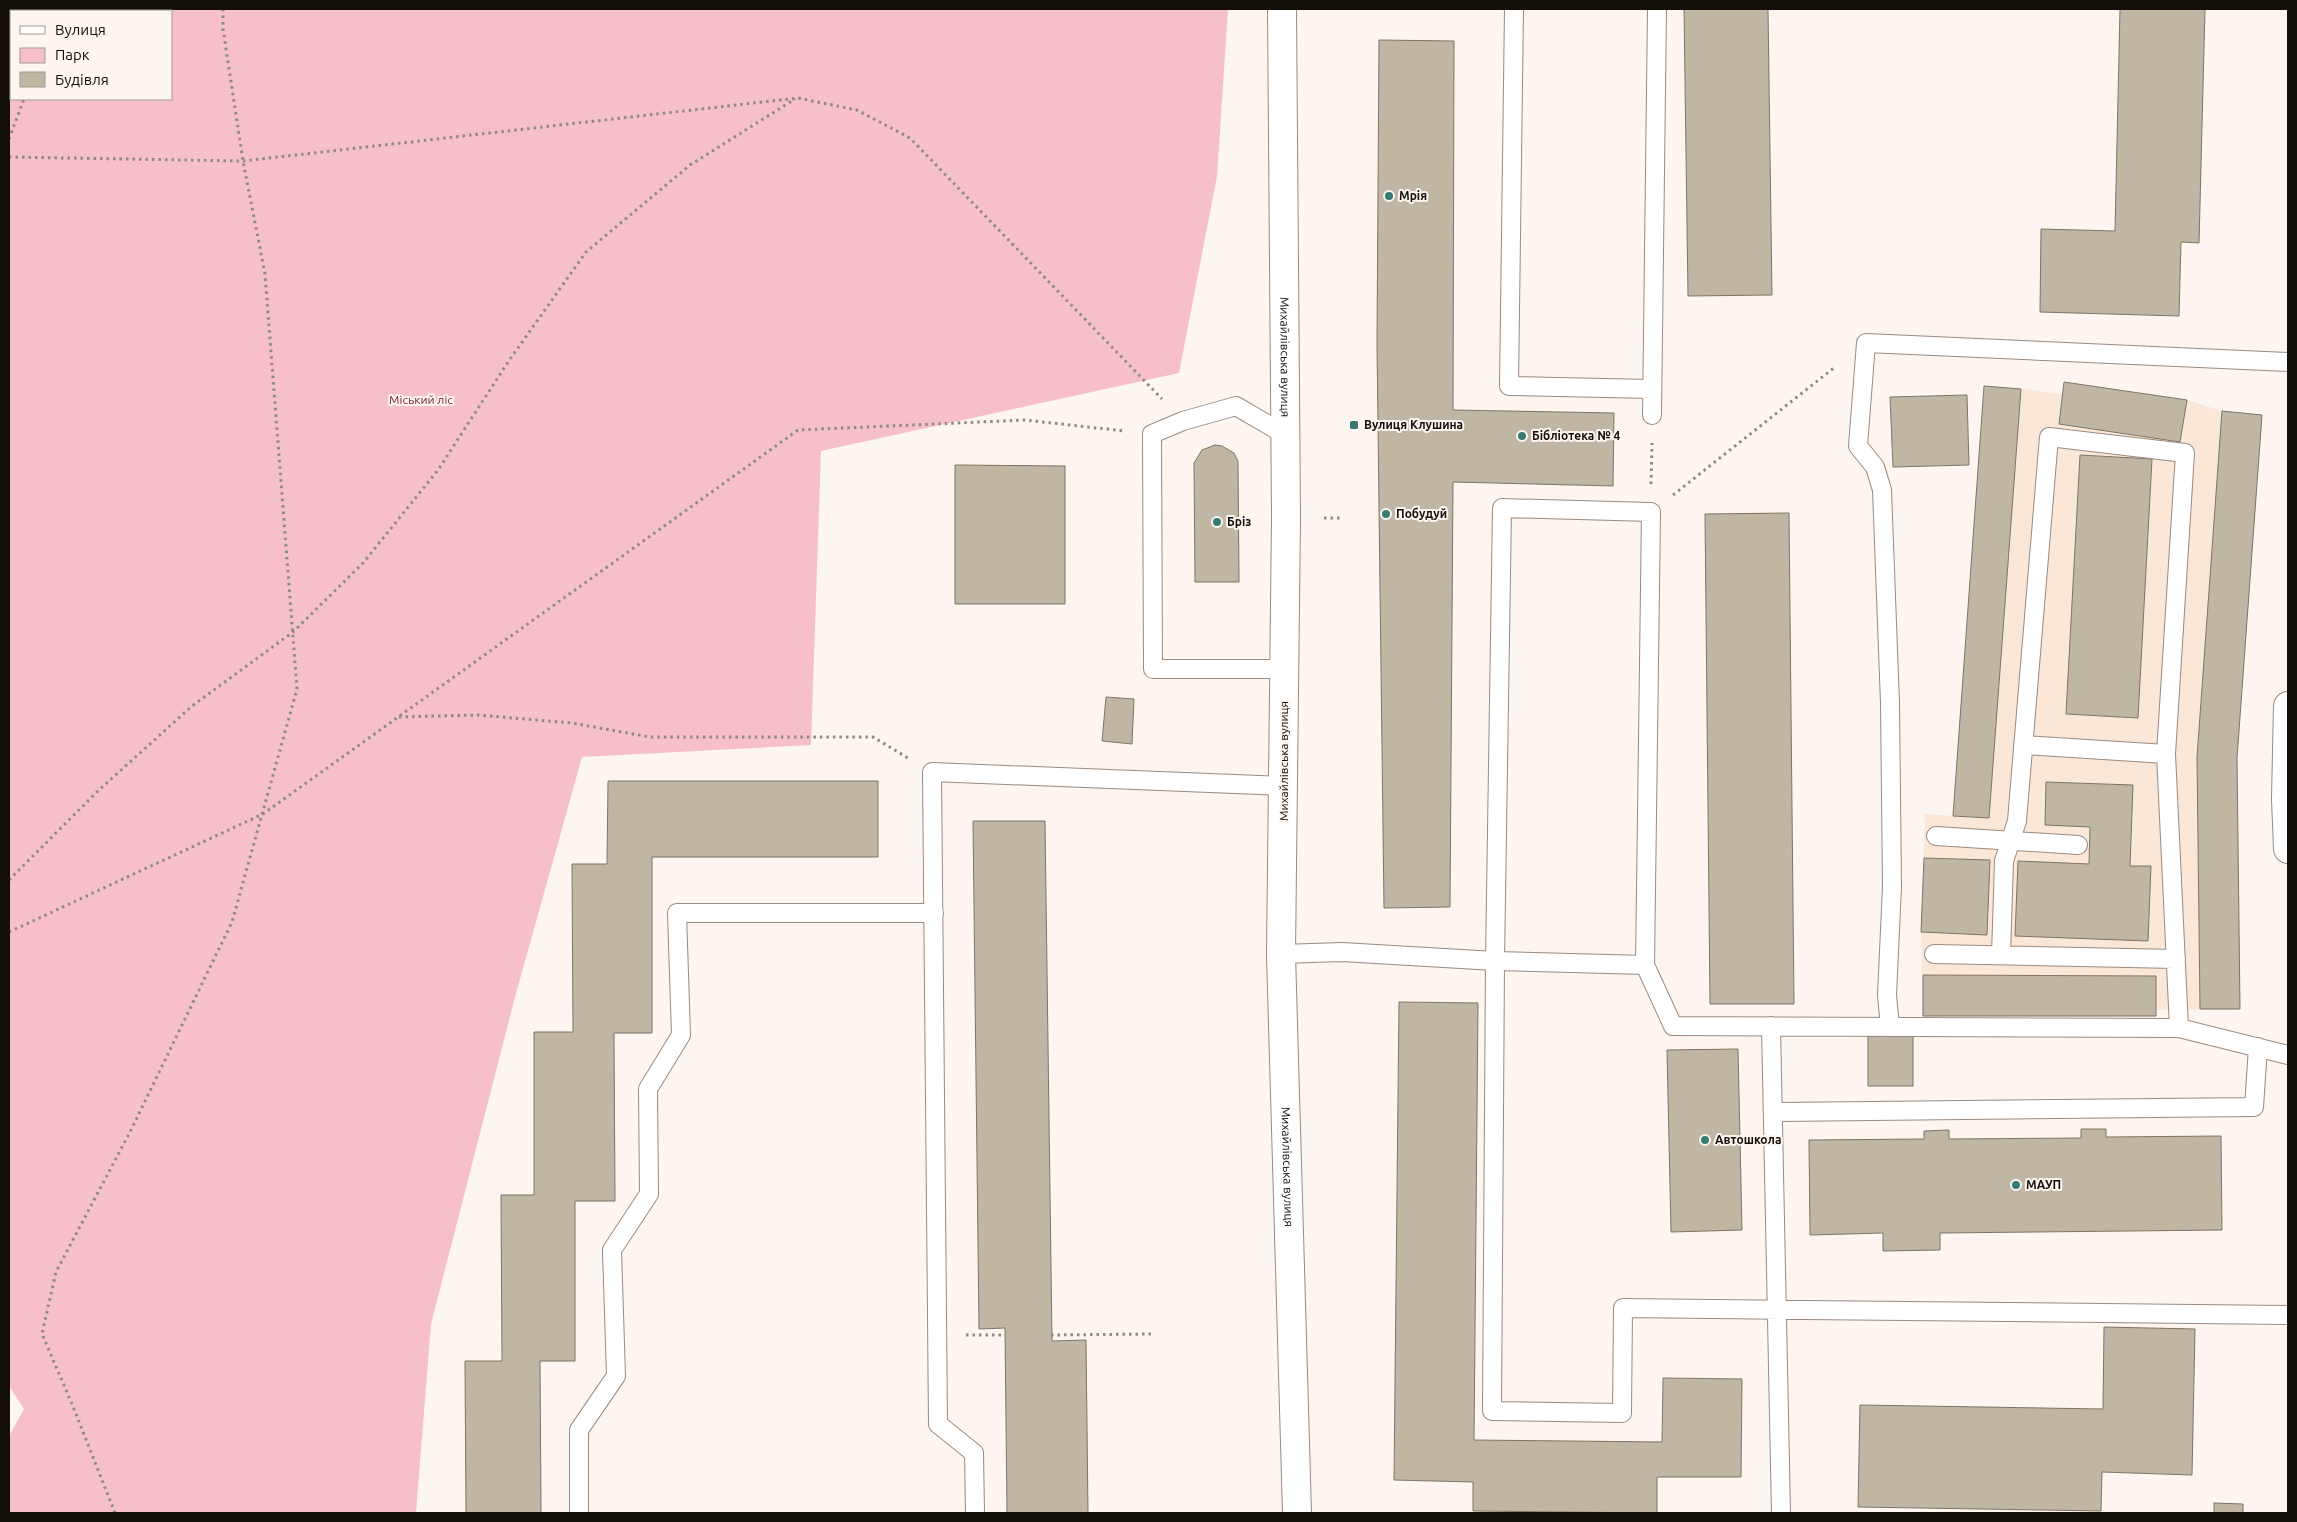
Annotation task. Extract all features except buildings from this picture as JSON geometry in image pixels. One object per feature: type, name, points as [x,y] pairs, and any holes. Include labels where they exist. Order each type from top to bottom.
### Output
[{"type":"main road","name":"Михайлівська вулиця","points":[[1282,9],[1286,517],[1281,954],[1297,1513]]},
{"type":"main road","points":[[2288,706],[2286,799],[2288,849]]},
{"type":"lane","points":[[1514,9],[1509,386],[1652,389]]},
{"type":"lane","points":[[1652,415],[1656,9]]},
{"type":"lane","points":[[1890,1027],[1887,995],[1892,888],[1890,703],[1882,490],[1874,468],[1858,446],[1866,343],[2288,362]]},
{"type":"lane","points":[[1284,434],[1236,406],[1183,421],[1152,434],[1153,669],[1284,669]]},
{"type":"lane","points":[[2001,956],[2004,861],[2017,821],[2049,437],[2185,453],[2166,754],[2179,1028]]},
{"type":"lane","points":[[2288,1055],[2179,1028],[1673,1026],[1645,965],[1651,512],[1502,508],[1495,961],[1492,1411],[1622,1412],[1623,1308],[2288,1315]]},
{"type":"lane","points":[[2024,745],[2166,754]]},
{"type":"lane","points":[[975,1513],[974,1453],[938,1424],[932,772],[1284,786]]},
{"type":"lane","points":[[1936,836],[2078,845]]},
{"type":"lane","points":[[579,1513],[579,1430],[616,1376],[612,1250],[649,1194],[648,1089],[681,1035],[677,914],[934,913]]},
{"type":"lane","points":[[1281,954],[1342,952],[1495,961],[1645,965]]},
{"type":"lane","points":[[1934,954],[2176,958]]},
{"type":"lane","points":[[1771,1026],[1778,1310],[1780,1513]]},
{"type":"lane","points":[[1773,1112],[2254,1107],[2258,1047]]},
{"type":"path","points":[[115,1513],[42,1334],[56,1272],[131,1130],[232,922],[297,689],[265,274],[243,161],[223,29],[223,9]]},
{"type":"path","points":[[9,880],[98,790],[192,706],[293,632],[363,563],[438,470],[508,362],[586,252],[690,165],[798,98]]},
{"type":"path","points":[[9,157],[243,161],[798,98],[857,110],[910,138],[1183,421]]},
{"type":"path","points":[[9,138],[24,100]]},
{"type":"path","points":[[1651,512],[1866,343]]},
{"type":"path","points":[[1651,512],[1652,415]]},
{"type":"path","points":[[9,932],[263,814],[798,430],[1025,420],[1152,434]]},
{"type":"path","points":[[1324,518],[1342,518]]},
{"type":"path","points":[[398,717],[488,716],[572,723],[650,737],[873,737],[932,772]]},
{"type":"path","points":[[1051,1335],[1154,1334]]},
{"type":"path","points":[[937,1335],[1005,1335]]},
{"type":"shaded area","points":[[2021,389],[2062,394],[2187,400],[2222,411],[2262,415],[2237,758],[2240,1009],[2156,1010],[2156,1016],[1923,1016],[1921,932],[1925,814],[1953,816]]},
{"type":"green space","name":"Міський ліс","points":[[9,9],[1228,9],[1217,176],[1179,373],[821,451],[811,745],[582,757],[515,997],[431,1324],[416,1513],[9,1513],[9,1436],[24,1409],[9,1386]]},
{"type":"place","name":"Мрія","points":[[1389,196]]},
{"type":"place","name":"Вулиця Клушина","points":[[1354,425]]},
{"type":"place","name":"Бібліотека № 4","points":[[1522,436]]},
{"type":"place","name":"Побудуй","points":[[1386,514]]},
{"type":"place","name":"Бріз","points":[[1217,522]]},
{"type":"place","name":"Автошкола","points":[[1705,1140]]},
{"type":"place","name":"МАУП","points":[[2016,1185]]}]
